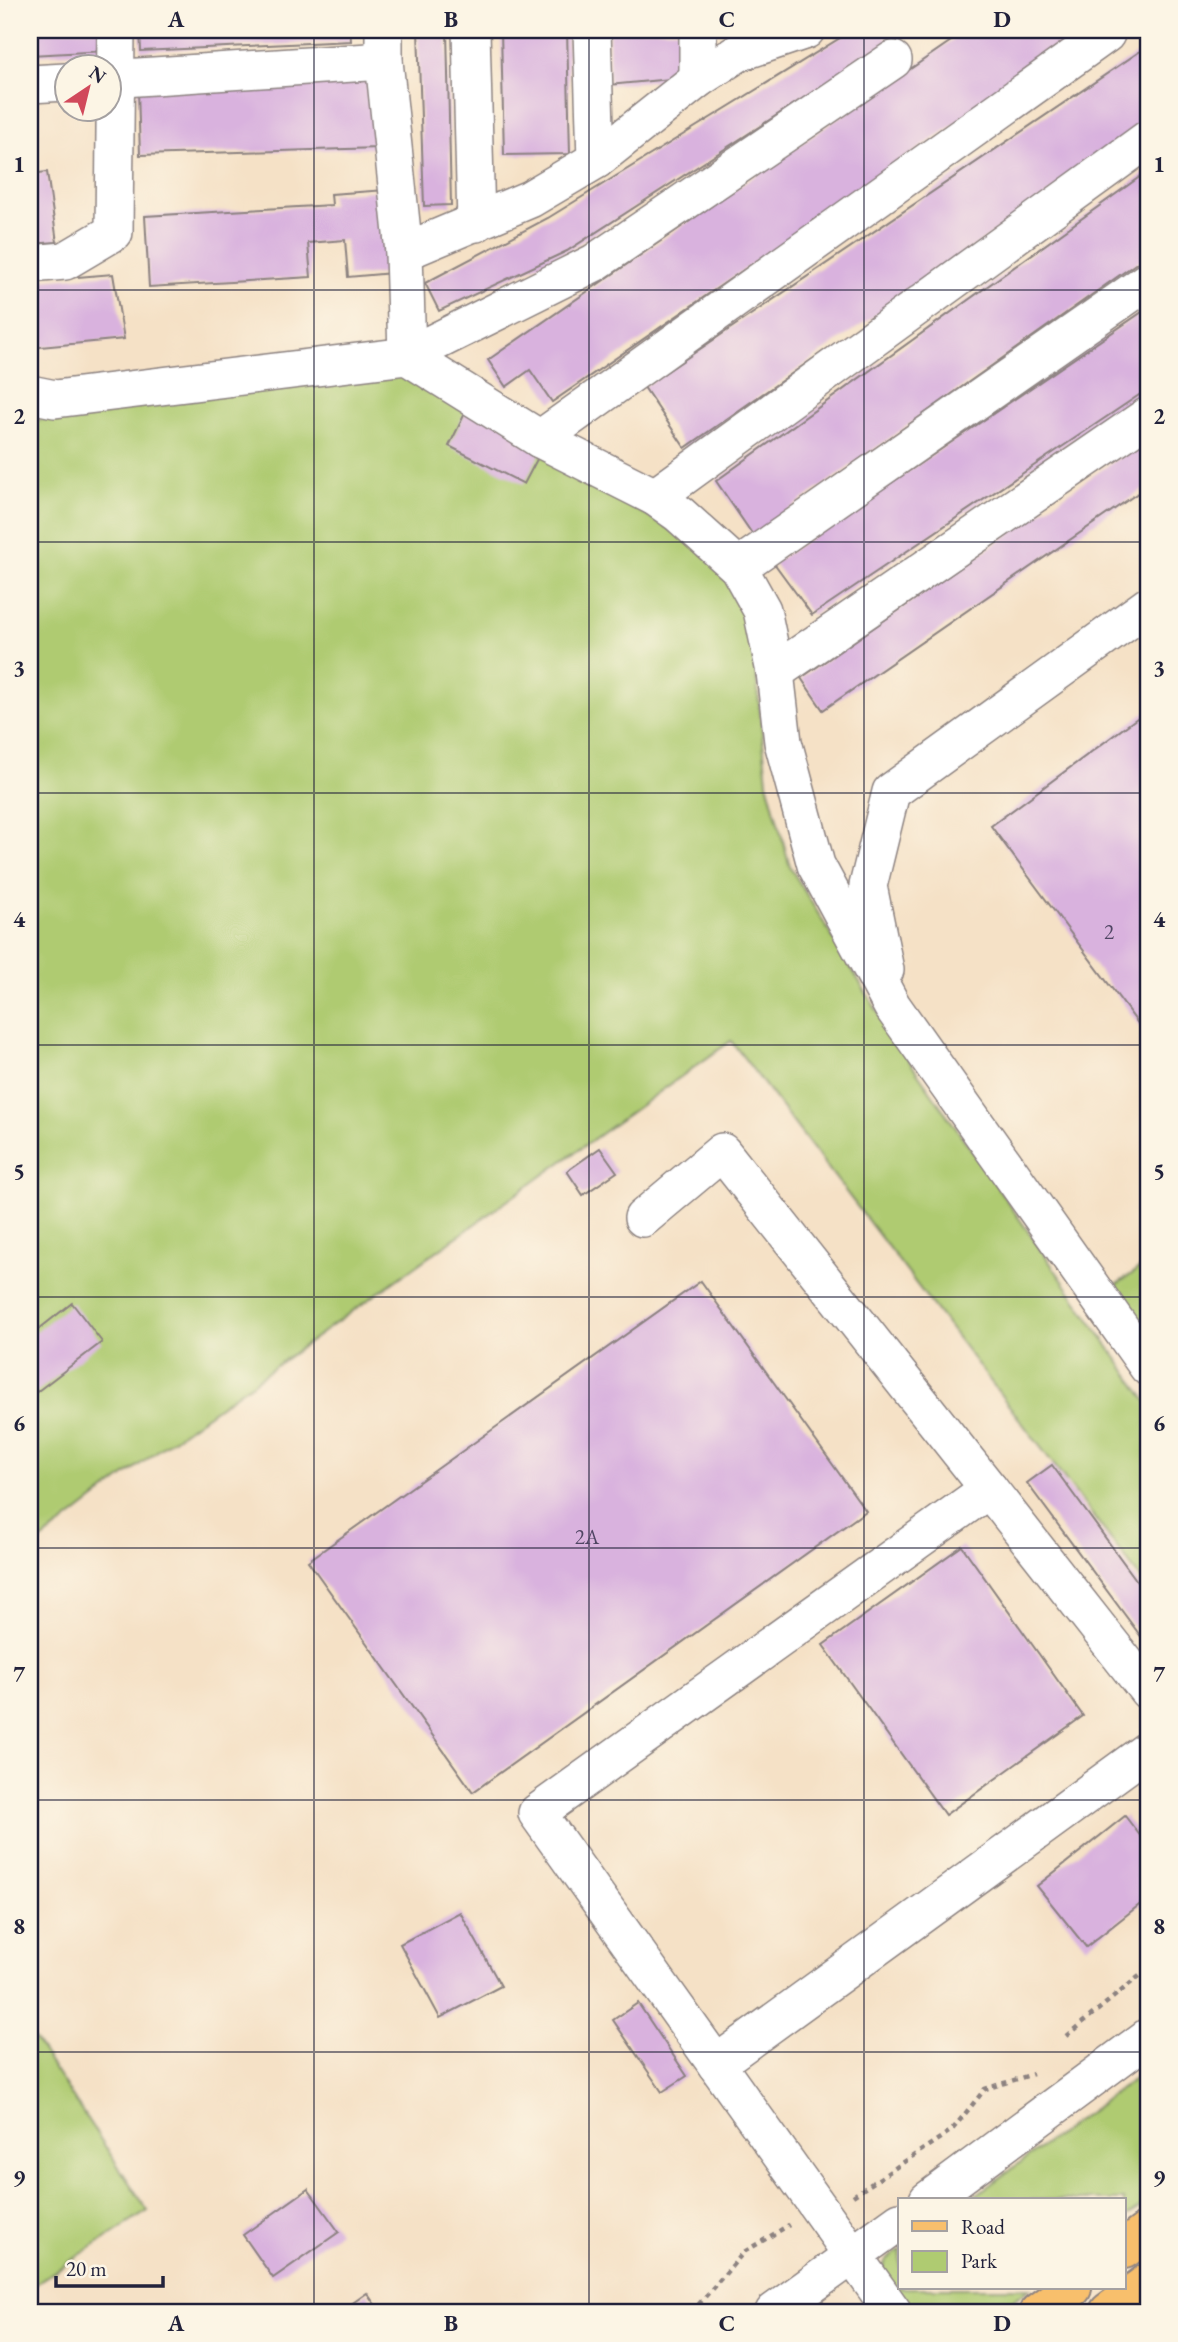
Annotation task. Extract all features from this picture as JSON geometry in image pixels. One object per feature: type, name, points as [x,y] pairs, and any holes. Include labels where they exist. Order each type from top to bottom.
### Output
[{"type":"main road","points":[[1126,2248],[1148,2231]]},
{"type":"main road","points":[[1110,2312],[1148,2283]]},
{"type":"main road","points":[[1038,2312],[1069,2290]]},
{"type":"street","points":[[115,52],[116,30]]},
{"type":"street","points":[[471,30],[476,223]]},
{"type":"street","points":[[592,30],[596,160]]},
{"type":"street","points":[[698,30],[698,79]]},
{"type":"street","points":[[404,251],[530,199],[596,160],[698,79],[738,53],[805,30]]},
{"type":"street","points":[[540,439],[1106,34]]},
{"type":"street","points":[[122,78],[384,45],[404,251],[407,356]]},
{"type":"street","points":[[33,397],[55,399],[407,356],[594,263],[893,61]]},
{"type":"street","points":[[30,84],[52,83]]},
{"type":"street","points":[[30,264],[65,261],[114,232],[113,122]]},
{"type":"street","points":[[656,497],[1148,139]]},
{"type":"street","points":[[738,567],[1148,281]]},
{"type":"street","points":[[407,356],[540,439],[656,497],[738,567],[762,610],[775,672],[783,742],[816,865],[892,1006],[1148,1367]]},
{"type":"street","points":[[775,672],[1148,416]]},
{"type":"street","points":[[892,1006],[868,886],[891,792],[1148,606]]},
{"type":"street","points":[[643,1218],[722,1152],[1148,1691]]},
{"type":"street","points":[[893,2312],[537,1813],[989,1489]]},
{"type":"street","points":[[716,2064],[1148,1750]]},
{"type":"street","points":[[931,2198],[1148,2037]]},
{"type":"street","points":[[774,2312],[898,2222]]},
{"type":"path","points":[[1066,2036],[1148,1969]]},
{"type":"path","points":[[692,2312],[744,2252],[784,2226],[824,2216],[952,2130],[985,2089],[1044,2071]]},
{"type":"green space","points":[[398,371],[746,573],[767,782],[790,867],[896,1042],[1148,1403],[1148,1588],[731,1041],[165,1445],[30,1549],[30,421]]},
{"type":"green space","points":[[1148,1263],[1148,1344],[1107,1291]]},
{"type":"green space","points":[[30,2033],[148,2211],[30,2287]]},
{"type":"green space","points":[[1148,2069],[1148,2201],[1126,2218],[1126,2198],[972,2198]]},
{"type":"green space","points":[[898,2251],[898,2290],[1027,2290],[996,2312],[899,2312],[881,2271],[886,2260]]},
{"type":"building","points":[[30,30],[103,30],[106,51],[30,55]]},
{"type":"building","points":[[140,30],[350,30],[351,41],[141,51]]},
{"type":"building","points":[[418,30],[447,30],[451,205],[424,206]]},
{"type":"building","points":[[501,30],[567,30],[570,154],[504,155]]},
{"type":"building","points":[[609,30],[680,30],[681,78],[609,85]]},
{"type":"building","points":[[853,30],[880,30],[890,42],[567,251],[439,311],[425,283],[548,218]]},
{"type":"building","points":[[967,30],[1091,30],[552,402],[530,370],[506,387],[488,360]]},
{"type":"building","points":[[1148,46],[1148,125],[685,448],[644,387]]},
{"type":"building","points":[[377,80],[379,148],[140,155],[138,89]]},
{"type":"building","points":[[1148,171],[1148,255],[753,535],[716,481]]},
{"type":"building","points":[[47,172],[57,242],[30,244],[30,174]]},
{"type":"building","points":[[386,190],[392,273],[348,277],[345,240],[308,243],[311,277],[149,287],[145,216],[332,205],[331,194]]},
{"type":"building","points":[[113,274],[124,339],[30,348],[30,281]]},
{"type":"building","points":[[1148,308],[1148,389],[812,615],[774,563]]},
{"type":"building","points":[[468,407],[544,446],[524,484],[449,446]]},
{"type":"building","points":[[1148,438],[1148,486],[823,710],[801,678]]},
{"type":"building","points":[[1148,710],[1148,1037],[991,826]]},
{"type":"building","points":[[600,1148],[617,1172],[583,1195],[567,1171]]},
{"type":"building","points":[[701,1281],[866,1511],[473,1792],[308,1561]]},
{"type":"building","points":[[72,1303],[102,1342],[30,1397],[30,1336]]},
{"type":"building","points":[[1052,1465],[1148,1596],[1148,1646],[1027,1483]]},
{"type":"building","points":[[962,1546],[1083,1716],[945,1815],[823,1645]]},
{"type":"building","points":[[1125,1816],[1148,1846],[1148,1898],[1086,1947],[1037,1886]]},
{"type":"building","points":[[460,1912],[501,1986],[440,2018],[400,1944]]},
{"type":"building","points":[[638,2003],[687,2076],[662,2092],[613,2020]]},
{"type":"building","points":[[308,2189],[339,2232],[273,2278],[243,2235]]},
{"type":"building","points":[[367,2293],[380,2312],[340,2312]]}]
